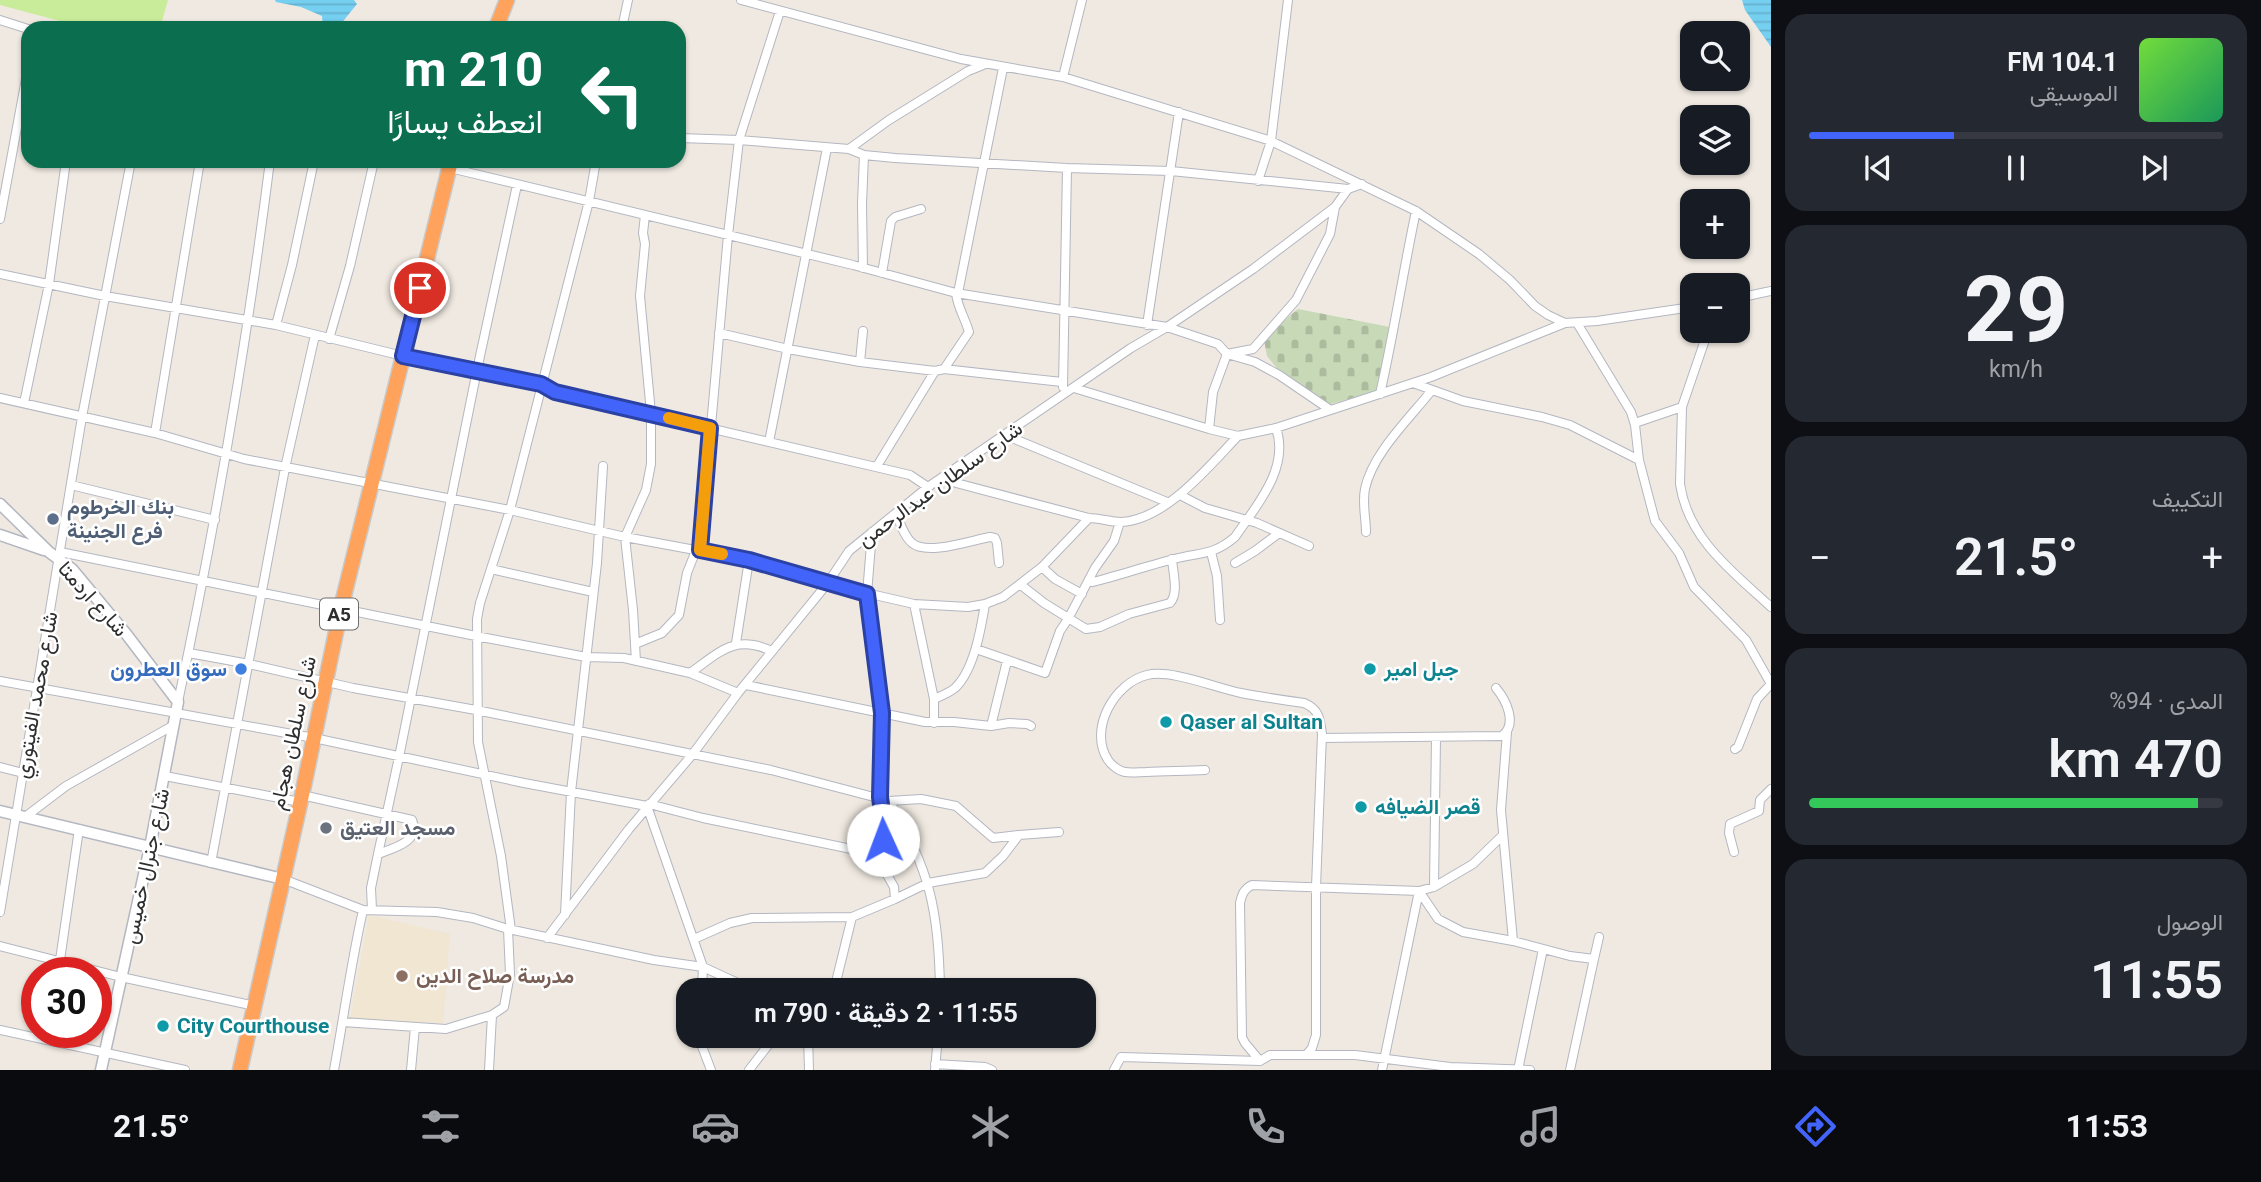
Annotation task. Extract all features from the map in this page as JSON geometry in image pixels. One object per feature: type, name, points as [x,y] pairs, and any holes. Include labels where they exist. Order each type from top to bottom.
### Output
[{"type":"highway","points":[[499,21],[507,0]]},
{"type":"highway","name":"شارع سلطان هجام","points":[[240,1070],[341,608],[449,168]]},
{"type":"main road","name":"شارع اردمتا","points":[[0,504],[72,569],[127,635],[177,707]]},
{"type":"main road","points":[[0,535],[56,555]]},
{"type":"main road","name":"شارع جنرال خميس","points":[[101,1070],[165,776],[177,707]]},
{"type":"main road","points":[[0,811],[283,879]]},
{"type":"street","points":[[624,21],[628,0]]},
{"type":"street","points":[[741,0],[990,66]]},
{"type":"street","points":[[1063,78],[1082,0]]},
{"type":"street","points":[[1258,181],[1271,141],[1288,0]]},
{"type":"street","points":[[700,550],[739,140],[780,11]]},
{"type":"street","points":[[0,20],[21,27]]},
{"type":"street","points":[[849,149],[888,120],[979,65],[1063,78],[1271,141],[1362,184],[1416,211],[1479,254],[1535,306],[1548,316],[1565,323]]},
{"type":"street","points":[[877,466],[940,370],[969,332],[957,301],[957,293],[1003,68]]},
{"type":"street","points":[[0,219],[21,106]]},
{"type":"street","points":[[1147,325],[1179,112]]},
{"type":"street","points":[[686,138],[849,149],[864,156],[1171,172],[1348,189],[1362,184]]},
{"type":"street","points":[[769,442],[827,148]]},
{"type":"street","points":[[863,268],[864,156]]},
{"type":"street","points":[[23,403],[49,284],[65,168]]},
{"type":"street","name":"شارع محمد الفيتوري","points":[[0,912],[3,875],[21,816],[23,773],[56,555],[130,168]]},
{"type":"street","points":[[155,433],[199,168]]},
{"type":"street","points":[[177,707],[227,455],[269,168]]},
{"type":"street","points":[[276,326],[313,168]]},
{"type":"street","points":[[329,339],[350,265],[372,168]]},
{"type":"street","points":[[463,168],[517,185],[957,293],[1167,327],[1218,344],[1227,354],[1255,362],[1329,409]]},
{"type":"street","points":[[343,1022],[446,1029],[492,1015],[504,1007],[510,974],[510,929],[501,856],[478,742],[476,636],[480,603],[510,510],[589,201],[595,168]]},
{"type":"street","points":[[1063,394],[1067,168]]},
{"type":"street","points":[[334,1070],[351,959],[368,910],[517,185]]},
{"type":"street","name":"شارع سلطان عبدالرحمن","points":[[547,938],[648,805],[692,755],[827,584],[849,551],[928,487],[942,480],[1131,348],[1253,269],[1335,207],[1348,189]]},
{"type":"street","points":[[1227,354],[1253,348],[1296,300],[1330,234],[1335,207]]},
{"type":"street","points":[[883,273],[891,220],[921,209]]},
{"type":"street","points":[[1380,394],[1416,211]]},
{"type":"street","points":[[636,661],[625,537],[649,480],[652,441],[640,296],[645,215]]},
{"type":"street","points":[[0,274],[105,296],[276,326],[403,356],[541,384],[555,392],[877,466],[910,475],[928,487]]},
{"type":"street","points":[[1750,295],[1771,290]]},
{"type":"street","points":[[1074,388],[1238,436],[1276,428],[1413,383],[1565,323],[1680,309]]},
{"type":"street","points":[[1577,323],[1631,412],[1635,423],[1639,460],[1655,521],[1679,553],[1694,587],[1746,640],[1768,669],[1771,684],[1757,698],[1735,749]]},
{"type":"street","points":[[860,362],[863,331]]},
{"type":"street","points":[[719,333],[860,362],[1062,382]]},
{"type":"street","points":[[211,863],[285,468],[315,335]]},
{"type":"street","points":[[1704,343],[1682,407],[1680,484],[1685,504],[1702,538],[1717,558],[1771,607]]},
{"type":"street","points":[[1209,429],[1213,392],[1227,354]]},
{"type":"street","points":[[1413,383],[1463,401],[1570,425],[1639,460]]},
{"type":"street","points":[[1366,532],[1364,495],[1372,467],[1432,390]]},
{"type":"street","points":[[0,398],[155,433],[227,455],[285,468],[510,510],[625,537],[749,560],[827,584],[914,604],[968,607],[1003,597],[1042,567],[1089,518]]},
{"type":"street","points":[[1635,423],[1682,407]]},
{"type":"street","points":[[1088,582],[1172,559],[1211,552],[1235,537],[1277,469],[1280,440],[1276,428]]},
{"type":"street","points":[[1005,435],[1167,502]]},
{"type":"street","points":[[942,480],[1089,518],[1120,522],[1151,515],[1180,495],[1238,436]]},
{"type":"street","points":[[565,915],[571,792],[599,531],[603,466]]},
{"type":"street","points":[[71,485],[215,520]]},
{"type":"street","points":[[1180,495],[1205,508],[1247,519],[1309,546]]},
{"type":"street","points":[[896,513],[910,542],[917,547],[943,547],[995,538],[999,563]]},
{"type":"street","points":[[976,649],[1045,673],[1055,641],[1114,541],[1120,522]]},
{"type":"street","points":[[872,532],[867,594],[882,713],[880,797],[884,828],[880,862],[894,887],[895,899]]},
{"type":"street","points":[[1235,563],[1279,533]]},
{"type":"street","points":[[635,644],[662,633],[679,615],[687,573],[695,552],[700,550]]},
{"type":"street","points":[[1211,552],[1217,576],[1220,620]]},
{"type":"street","points":[[56,555],[203,580],[586,657],[624,658],[690,673],[738,694]]},
{"type":"street","points":[[1021,585],[1069,619],[1086,629],[1093,629],[1129,614],[1170,603],[1175,594],[1172,559]]},
{"type":"street","points":[[736,643],[749,560]]},
{"type":"street","points":[[1042,567],[1055,579],[1082,594]]},
{"type":"street","points":[[492,569],[593,592]]},
{"type":"street","points":[[914,604],[934,699],[934,723]]},
{"type":"street","points":[[934,699],[955,688],[976,649],[985,604]]},
{"type":"street","points":[[690,673],[736,643],[772,651]]},
{"type":"street","points":[[189,653],[771,770],[890,801],[920,799],[956,807],[993,838],[1059,832]]},
{"type":"street","points":[[991,726],[1007,661]]},
{"type":"street","points":[[1205,771],[1124,772],[1110,764],[1100,741],[1101,729],[1110,704],[1118,693],[1145,675],[1158,674],[1204,682],[1261,697],[1304,703],[1312,706],[1319,715],[1322,738],[1316,887],[1316,1035],[1307,1054]]},
{"type":"street","points":[[0,681],[37,689],[177,707],[237,724],[571,792],[648,805],[880,855]]},
{"type":"street","points":[[746,685],[934,723],[991,726],[1009,723],[1031,726]]},
{"type":"street","points":[[1496,688],[1508,707],[1509,726],[1502,800],[1513,941]]},
{"type":"street","points":[[21,816],[66,786],[174,726]]},
{"type":"street","points":[[1322,738],[1502,736],[1507,732]]},
{"type":"street","points":[[1434,887],[1436,737]]},
{"type":"street","points":[[0,767],[23,773]]},
{"type":"street","points":[[165,776],[387,813],[412,820],[415,827],[409,841],[378,854]]},
{"type":"street","points":[[1734,852],[1728,830],[1730,824],[1759,811],[1760,800],[1771,789]]},
{"type":"street","points":[[890,801],[917,853],[928,883],[935,913],[939,978]]},
{"type":"street","points":[[648,805],[703,967],[703,978]]},
{"type":"street","points":[[60,957],[79,829]]},
{"type":"street","points":[[694,939],[730,923],[752,918],[852,917],[928,883],[985,873],[1003,856],[1018,835]]},
{"type":"street","points":[[1259,1065],[1242,1037],[1240,903],[1242,893],[1247,887],[1252,885],[1419,891],[1434,887],[1474,864],[1503,835]]},
{"type":"street","points":[[283,879],[368,910],[437,912],[473,918],[547,938],[703,967],[726,978]]},
{"type":"street","points":[[1419,891],[1438,919],[1463,932],[1594,959]]},
{"type":"street","points":[[1382,1070],[1419,891]]},
{"type":"street","points":[[837,978],[852,917]]},
{"type":"street","points":[[1570,1070],[1599,937]]},
{"type":"street","points":[[0,946],[47,957]]},
{"type":"street","points":[[1518,1069],[1543,949]]},
{"type":"street","points":[[112,974],[255,1006]]},
{"type":"street","points":[[489,1070],[492,1015]]},
{"type":"street","points":[[411,1070],[415,1027]]},
{"type":"street","points":[[0,1030],[185,1070]]},
{"type":"street","points":[[703,1048],[711,1070]]},
{"type":"street","points":[[749,1070],[766,1048]]},
{"type":"street","points":[[808,1048],[809,1070]]},
{"type":"street","points":[[937,1048],[935,1067],[992,1070]]},
{"type":"street","points":[[1114,1070],[1121,1057],[1259,1065],[1269,1055],[1307,1054],[1385,1058],[1450,1068],[1530,1070]]},
{"type":"shaded area","name":"مدرسة صلاح الدين","points":[[369,915],[450,934],[443,1023],[350,1019]]},
{"type":"green space","points":[[0,0],[168,0],[162,21],[60,21],[0,5]]},
{"type":"green space","points":[[1298,309],[1390,327],[1378,391],[1327,405],[1279,371],[1267,356],[1264,340]]},
{"type":"water","points":[[275,0],[354,0],[357,4],[343,21],[322,21],[322,16],[301,7]]},
{"type":"water","points":[[1742,0],[1771,0],[1771,47],[1745,10]]},
{"type":"slow traffic","points":[[669,418],[710,428],[700,550],[722,554]]},
{"type":"place","name":"بنك الخرطوم فرع الجنينة","points":[[53,519]]},
{"type":"place","name":"سوق العطرون","points":[[241,669]]},
{"type":"place","name":"جبل امير","points":[[1370,669]]},
{"type":"place","name":"Qaser al Sultan","points":[[1166,722]]},
{"type":"place","name":"قصر الضيافه","points":[[1361,807]]},
{"type":"place","name":"مسجد العتيق","points":[[326,828]]},
{"type":"place","name":"مدرسة صلاح الدين","points":[[402,976]]},
{"type":"place","name":"City Courthouse","points":[[163,1026]]},
{"type":"route","points":[[420,288],[403,356],[541,384],[555,392],[710,428],[700,550],[749,560],[867,594],[882,713],[880,797],[883,840]]}]
